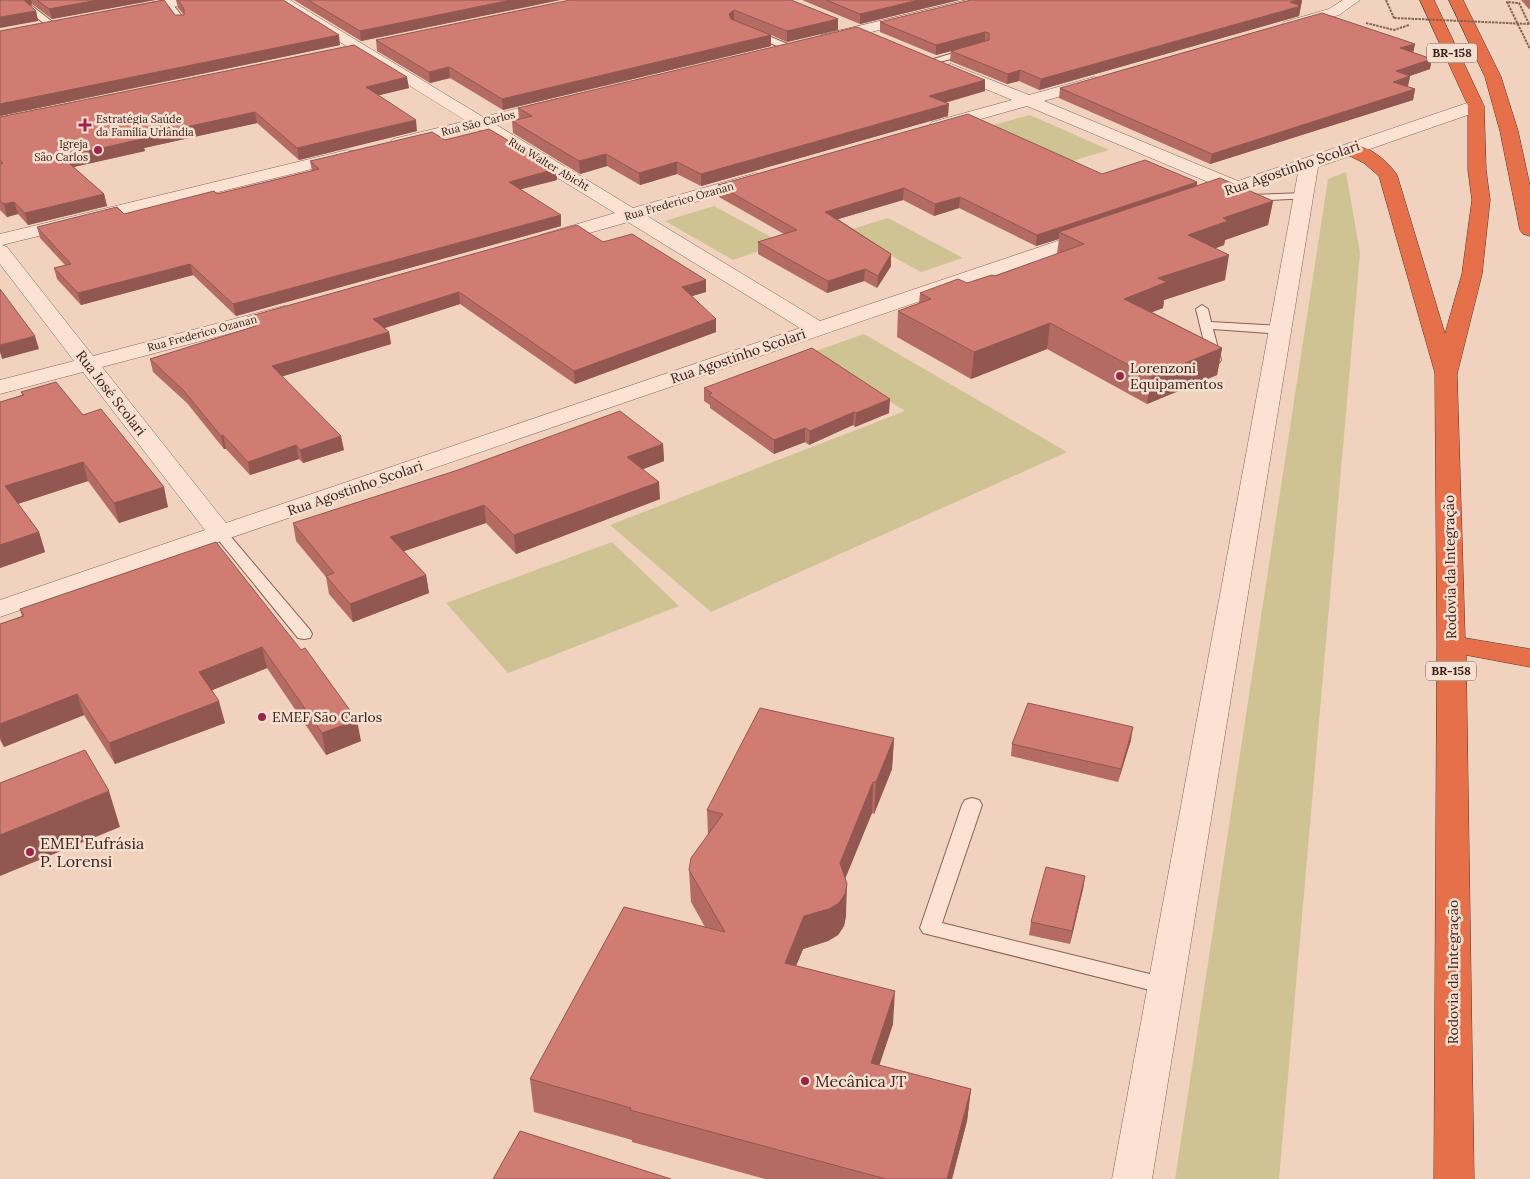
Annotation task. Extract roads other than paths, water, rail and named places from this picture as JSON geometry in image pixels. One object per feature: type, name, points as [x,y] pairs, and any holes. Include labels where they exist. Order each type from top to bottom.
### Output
[{"type":"highway","name":"Rodovia da Integração","points":[[1427,0],[1476,106],[1477,170],[1482,200],[1472,274],[1446,374],[1451,644],[1454,1179]]},
{"type":"highway","name":"BR-158","points":[[1456,0],[1493,77],[1509,131],[1530,230]]},
{"type":"highway","points":[[1350,149],[1368,156],[1380,165],[1388,175],[1446,374]]},
{"type":"highway","points":[[1451,644],[1530,658]]},
{"type":"street","points":[[119,13],[189,0]]},
{"type":"street","name":"Rua Walter Abicht","points":[[280,0],[817,329]]},
{"type":"street","points":[[760,54],[985,0]]},
{"type":"street","points":[[1272,30],[1334,12],[1352,0]]},
{"type":"street","points":[[1309,4],[1334,12]]},
{"type":"street","points":[[830,19],[882,41]]},
{"type":"street","points":[[34,28],[56,24]]},
{"type":"street","points":[[341,53],[379,45]]},
{"type":"street","points":[[916,54],[1244,192]]},
{"type":"street","points":[[924,130],[1112,77]]},
{"type":"street","name":"Rua São Carlos","points":[[387,145],[567,101]]},
{"type":"street","name":"Rua Agostinho Scolari","points":[[1181,206],[1244,192],[1309,164],[1476,106]]},
{"type":"street","points":[[0,240],[359,152]]},
{"type":"street","points":[[1132,1179],[1305,196],[1309,164]]},
{"type":"street","name":"Rua Frederico Ozanan","points":[[530,243],[771,174]]},
{"type":"street","name":"Rua Agostinho Scolari","points":[[0,609],[1116,228]]},
{"type":"street","name":"Rua José Scolari","points":[[0,252],[222,534]]},
{"type":"street","name":"Rua Frederico Ozanan","points":[[0,387],[301,307]]},
{"type":"lane","points":[[168,4],[182,22]]},
{"type":"lane","points":[[32,9],[56,24]]},
{"type":"lane","points":[[743,28],[787,47]]},
{"type":"lane","points":[[932,61],[976,50]]},
{"type":"lane","points":[[1244,192],[1305,196]]},
{"type":"lane","points":[[1202,309],[1214,360]]},
{"type":"lane","points":[[1206,325],[1281,330]]},
{"type":"lane","points":[[222,534],[304,634]]},
{"type":"lane","points":[[972,805],[930,928],[1166,986]]},
{"type":"place","name":"Estratégia Saúde da Família Urlândia","points":[[85,125]]},
{"type":"place","name":"Igreja São Carlos","points":[[98,150]]},
{"type":"place","name":"Lorenzoni Equipamentos","points":[[1120,376]]},
{"type":"place","name":"EMEF São Carlos","points":[[262,717]]},
{"type":"place","name":"EMEI Eufrásia P. Lorensi","points":[[30,852]]},
{"type":"place","name":"Mecânica JT","points":[[805,1081]]}]
